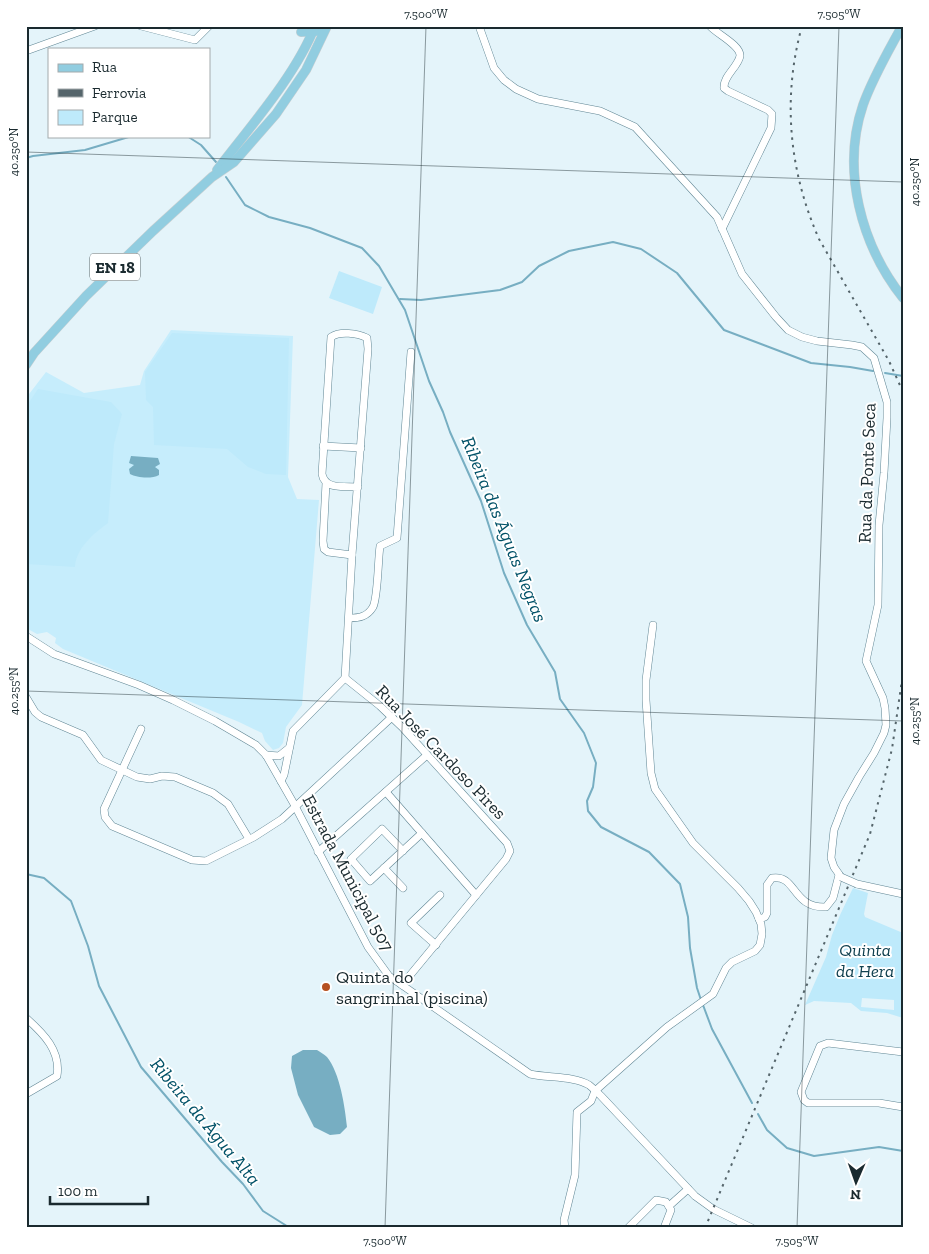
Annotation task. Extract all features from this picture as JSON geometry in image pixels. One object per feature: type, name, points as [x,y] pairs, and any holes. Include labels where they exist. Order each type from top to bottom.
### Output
[{"type":"main road","points":[[902,26],[873,79],[862,106],[856,134],[854,169],[858,204],[863,224],[877,260],[903,298]]},
{"type":"main road","points":[[313,28],[316,49]]},
{"type":"main road","name":"EN 18","points":[[212,177],[269,102],[298,60],[313,28]]},
{"type":"main road","points":[[304,48],[299,29],[326,28]]},
{"type":"main road","name":"EN 18","points":[[26,364],[86,296],[212,177],[234,162],[276,114],[306,70],[326,28]]},
{"type":"street","points":[[26,51],[95,26]]},
{"type":"street","points":[[141,26],[195,40],[209,26]]},
{"type":"street","name":"Rua da Ponte Seca","points":[[479,26],[494,68],[504,80],[516,89],[538,99],[600,111],[635,127],[717,217],[742,274],[788,330],[802,337],[817,341],[852,345],[868,351],[878,367],[887,402],[884,473],[879,525],[878,605],[866,660],[883,698],[886,725],[874,754],[859,776],[844,804],[834,830],[831,858],[834,867],[841,876]]},
{"type":"street","points":[[710,26],[736,46],[739,52],[740,57],[724,88],[728,92],[768,110],[772,114],[773,121],[722,229]]},
{"type":"street","points":[[281,781],[284,775],[293,731],[345,678],[352,555],[358,487],[369,343],[367,338],[359,334],[335,334],[331,337],[323,446],[323,481],[328,485],[358,487]]},
{"type":"street","points":[[349,618],[364,616],[373,607],[380,546],[397,538],[411,352]]},
{"type":"street","points":[[323,446],[361,448]]},
{"type":"street","points":[[326,483],[322,541],[324,549],[328,552],[352,555]]},
{"type":"street","points":[[565,1228],[563,1225],[575,1175],[575,1117],[577,1112],[591,1101],[595,1091],[667,1027],[713,994],[726,968],[732,962],[755,951],[760,945],[762,934],[756,912],[738,888],[692,844],[656,788],[651,773],[646,700],[646,680],[653,625]]},
{"type":"street","name":"Estrada Municipal 507","points":[[26,636],[54,654],[139,685],[215,721],[256,745],[266,755],[295,806],[368,947],[389,976],[530,1074],[575,1080],[588,1084],[695,1196],[713,1208],[752,1228]]},
{"type":"street","name":"Rua José Cardoso Pires","points":[[345,678],[392,717],[507,843],[510,851],[506,859],[476,895]]},
{"type":"street","points":[[26,698],[35,712],[41,717],[83,735],[101,760],[144,779],[175,777],[213,793],[228,804],[250,839]]},
{"type":"street","points":[[141,729],[104,809],[105,817],[112,826],[192,860],[206,861],[272,827],[392,717]]},
{"type":"street","points":[[266,755],[280,756],[289,748]]},
{"type":"street","points":[[318,852],[427,756]]},
{"type":"street","points":[[386,792],[476,895],[402,985]]},
{"type":"street","points":[[403,850],[382,829],[351,860],[370,881],[422,833]]},
{"type":"street","points":[[384,868],[403,888]]},
{"type":"street","points":[[759,919],[765,917],[767,913],[767,885],[772,878],[783,878],[788,881],[797,896],[809,904],[819,907],[826,907],[833,898],[836,880],[841,876],[857,884],[903,894]]},
{"type":"street","points":[[436,945],[411,923],[440,895]]},
{"type":"street","points":[[26,1018],[49,1040],[58,1068],[57,1076],[26,1094]]},
{"type":"street","points":[[903,1052],[828,1043],[822,1045],[801,1092],[804,1100],[808,1103],[880,1103],[903,1107]]},
{"type":"street","points":[[669,1206],[688,1189]]},
{"type":"street","points":[[628,1228],[656,1200],[666,1202],[671,1210],[664,1228]]},
{"type":"shaded area","points":[[171,330],[293,336],[288,477],[297,499],[319,500],[302,705],[286,727],[283,743],[279,748],[273,750],[265,741],[262,733],[63,649],[55,643],[56,638],[47,632],[37,634],[26,628],[26,398],[46,372],[84,393],[140,385],[144,371]]},
{"type":"shaded area","points":[[131,456],[158,458],[160,464],[155,467],[159,470],[159,475],[144,477],[130,474],[129,469],[134,465],[129,463]]},
{"type":"shaded area","points":[[303,1050],[317,1050],[327,1057],[332,1064],[339,1081],[347,1127],[340,1134],[330,1135],[314,1127],[298,1095],[291,1068],[292,1056]]},
{"type":"green space","points":[[339,271],[382,287],[373,314],[329,298]]},
{"type":"green space","points":[[172,333],[289,338],[286,475],[266,474],[248,467],[227,449],[154,445],[153,407],[146,400],[145,372]]},
{"type":"green space","points":[[38,389],[111,402],[122,414],[114,444],[108,523],[82,547],[75,567],[26,564],[26,407]]},
{"type":"green space","name":"Quinta da Hera","points":[[853,888],[868,893],[865,917],[903,933],[903,1018],[887,1013],[861,1011],[851,1003],[814,1001],[805,1005],[826,957],[840,915]],"holes":[[[862,998],[894,1000],[894,1010],[861,1007]]]},
{"type":"waterway","name":"Ribeira das Águas Negras","points":[[26,158],[85,150],[125,138]]},
{"type":"waterway","name":"Ribeira das Águas Negras","points":[[190,138],[201,145],[216,162]]},
{"type":"waterway","name":"Ribeira das Águas Negras","points":[[226,177],[245,205],[269,217],[310,228],[362,248],[379,266],[405,310],[429,381],[481,501],[504,573],[527,625],[555,672],[560,699],[584,733],[596,763],[593,787],[587,801],[588,811],[601,827],[649,852],[680,884],[688,917],[690,948],[701,1000]]},
{"type":"waterway","points":[[400,299],[421,300],[500,290],[522,282],[539,266],[569,251],[613,242],[641,249],[677,273],[724,330],[811,363],[873,371]]},
{"type":"waterway","points":[[885,373],[903,376]]},
{"type":"waterway","name":"Ribeira da Água Alta","points":[[26,874],[44,878],[71,901],[88,946],[99,986],[141,1067],[243,1184],[263,1211],[290,1228]]},
{"type":"waterway","name":"Ribeira das Águas Negras","points":[[703,1005],[712,1029],[752,1103]]},
{"type":"waterway","name":"Ribeira das Águas Negras","points":[[758,1114],[767,1130],[787,1148],[814,1156],[879,1147],[903,1151]]},
{"type":"railway","points":[[802,26],[792,80],[791,107],[795,161],[801,187],[819,239],[889,361],[903,392]]},
{"type":"railway","points":[[705,1228],[870,834],[892,749],[903,673]]},
{"type":"place","name":"Quinta do sangrinhal (piscina)","points":[[326,987]]}]
